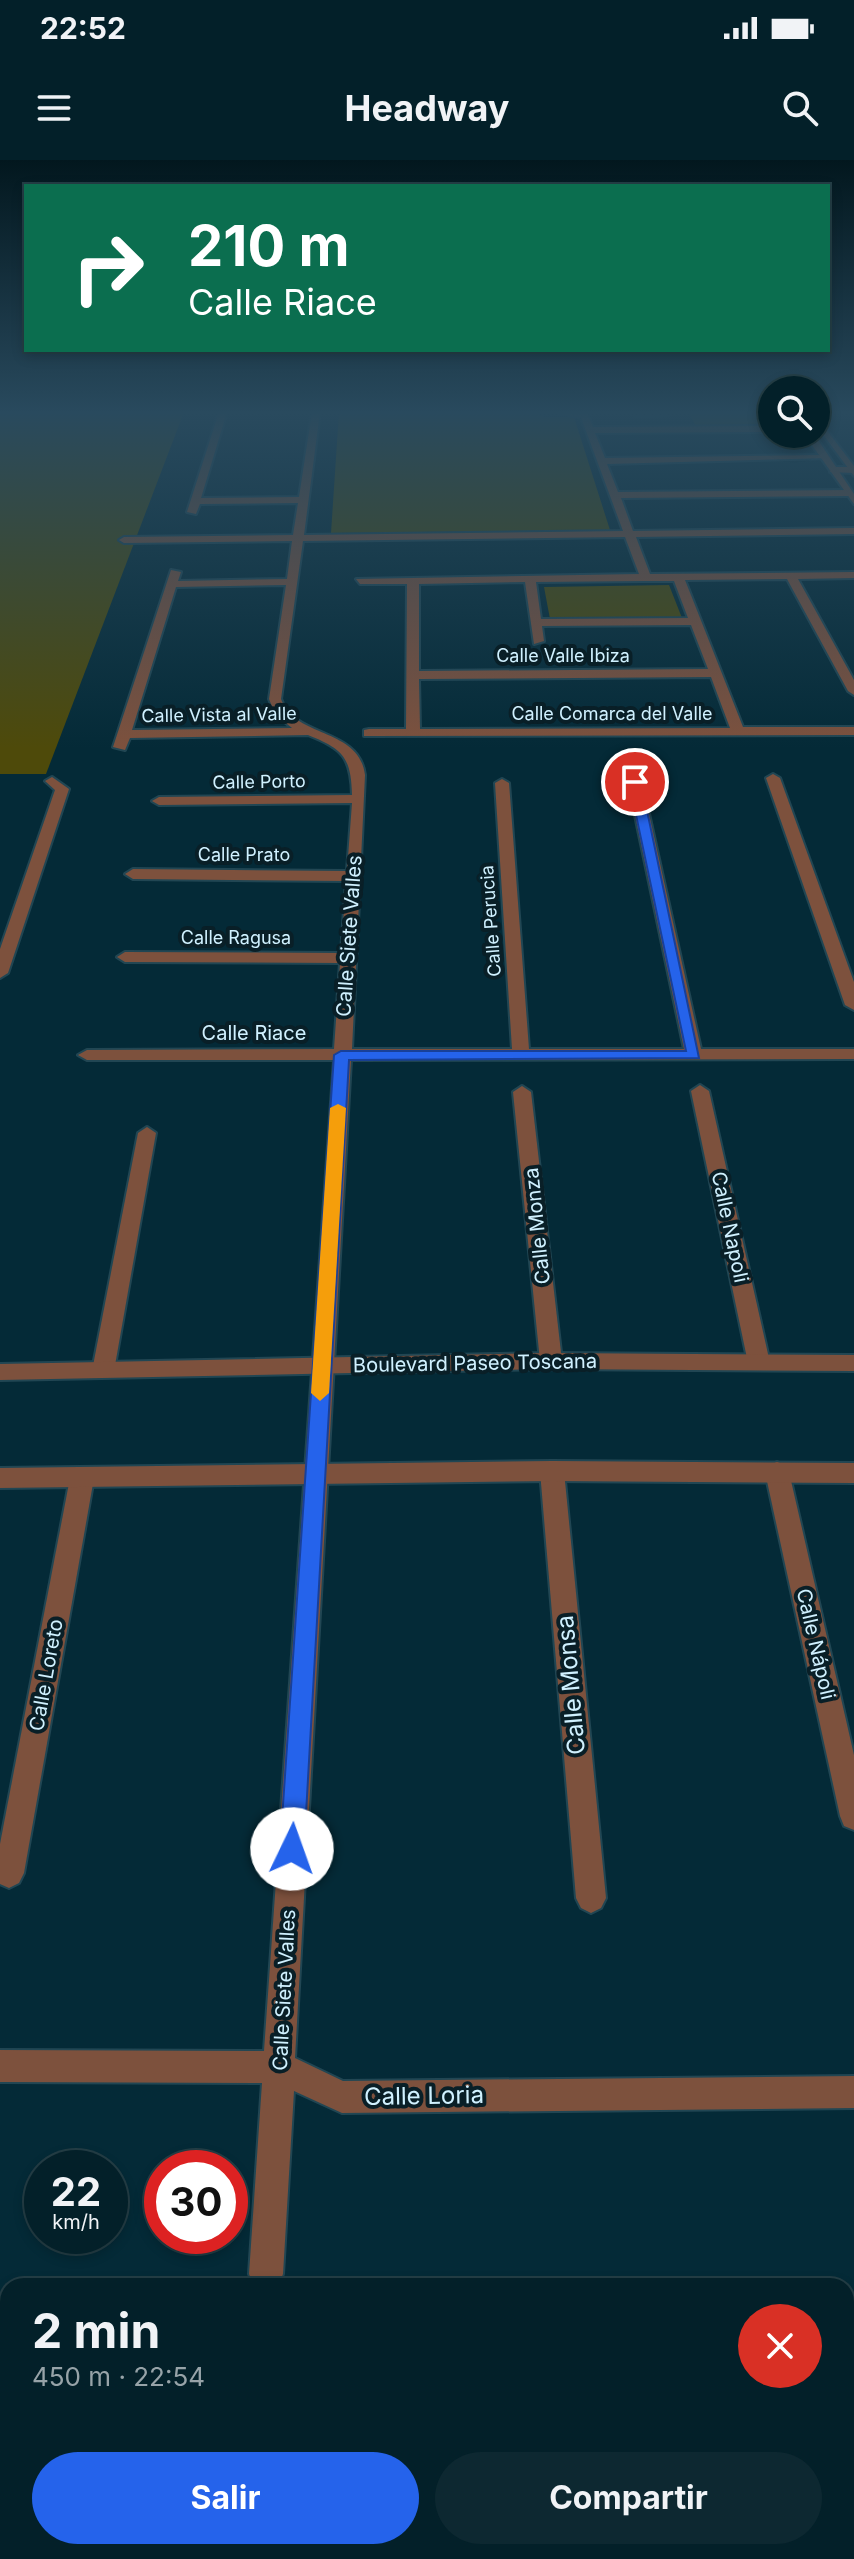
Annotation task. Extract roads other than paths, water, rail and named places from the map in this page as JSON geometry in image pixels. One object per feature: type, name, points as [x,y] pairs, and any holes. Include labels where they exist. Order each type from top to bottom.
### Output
[{"type":"street","name":"Calle Siete Valles","points":[[266,2274],[359,799],[353,759],[333,740],[287,721],[276,708],[300,524]]},
{"type":"street","points":[[625,524],[646,578]]},
{"type":"street","points":[[124,540],[854,531]]},
{"type":"street","points":[[360,581],[854,575]]},
{"type":"street","points":[[791,576],[854,691]]},
{"type":"street","points":[[678,577],[738,731]]},
{"type":"street","name":"Calle Vista al Valle","points":[[291,582],[173,578],[122,741],[315,732]]},
{"type":"street","points":[[530,579],[538,641]]},
{"type":"street","points":[[413,581],[413,732]]},
{"type":"street","points":[[536,623],[695,621]]},
{"type":"street","name":"Calle Valle Ibiza","points":[[412,675],[714,673]]},
{"type":"street","name":"Calle Comarca del Valle","points":[[369,733],[854,731]]},
{"type":"street","points":[[773,778],[854,1005]]},
{"type":"street","points":[[2,962],[62,789],[52,781]]},
{"type":"street","points":[[635,782],[694,1055]]},
{"type":"street","name":"Calle Perucia","points":[[502,783],[521,1056]]},
{"type":"street","name":"Calle Porto","points":[[159,801],[359,799]]},
{"type":"street","name":"Calle Prato","points":[[133,874],[354,876]]},
{"type":"street","name":"Calle Ragusa","points":[[125,957],[348,958]]},
{"type":"street","name":"Calle Riace","points":[[87,1055],[854,1054]]},
{"type":"street","name":"Calle Napoli","points":[[700,1091],[759,1363]]},
{"type":"street","name":"Calle Monza","points":[[522,1092],[551,1361]]},
{"type":"street","points":[[103,1371],[147,1133]]},
{"type":"street","name":"Boulevard Paseo Toscana","points":[[0,1372],[551,1361],[854,1363]]},
{"type":"street","points":[[0,1478],[552,1471],[854,1473]]},
{"type":"street","name":"Calle Monsa","points":[[552,1471],[591,1898]]},
{"type":"street","name":"Calle Nápoli","points":[[777,1472],[854,1816]]},
{"type":"street","name":"Calle Loreto","points":[[9,1873],[82,1478]]},
{"type":"street","name":"Calle Loria","points":[[0,2066],[279,2067],[342,2097],[854,2092]]}]
